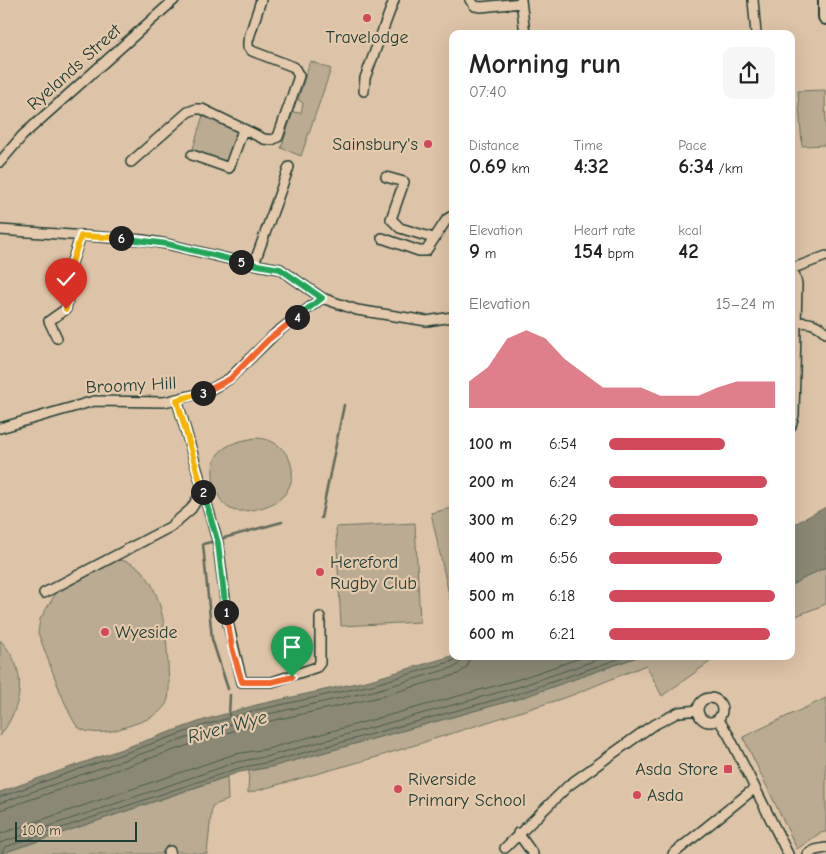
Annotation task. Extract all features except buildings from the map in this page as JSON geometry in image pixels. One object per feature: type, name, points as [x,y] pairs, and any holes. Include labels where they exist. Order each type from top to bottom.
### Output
[{"type":"highway","points":[[826,0],[826,17]]},
{"type":"street","name":"Ryelands Street","points":[[0,162],[23,135],[174,0]]},
{"type":"street","points":[[131,162],[192,110],[202,109],[264,139],[272,140],[278,137],[299,76],[294,66],[252,51],[248,47],[248,41],[261,0]]},
{"type":"street","points":[[364,91],[365,78],[394,0]]},
{"type":"street","points":[[470,0],[475,6],[521,1],[525,30]]},
{"type":"street","points":[[753,0],[756,30]]},
{"type":"street","points":[[192,155],[229,168],[243,130]]},
{"type":"street","points":[[254,264],[289,168]]},
{"type":"street","points":[[386,177],[404,182],[391,218],[400,228],[433,238]]},
{"type":"street","points":[[382,238],[423,252],[428,249],[433,238],[449,218]]},
{"type":"street","points":[[0,230],[144,240],[280,269],[322,298],[345,307],[427,321],[449,318]]},
{"type":"street","points":[[57,338],[49,321],[66,309],[72,262],[81,236]]},
{"type":"street","points":[[795,268],[826,256]]},
{"type":"street","points":[[795,280],[795,322],[808,322],[819,326],[826,332]]},
{"type":"street","name":"Broomy Hill","points":[[0,428],[94,401],[177,400],[206,392],[230,379],[276,333],[322,298]]},
{"type":"street","points":[[177,400],[218,543],[228,623],[242,682],[272,682],[317,667],[320,664],[320,617]]},
{"type":"street","points":[[44,593],[170,527],[191,509],[203,490]]},
{"type":"street","points":[[704,700],[715,700],[721,708],[718,719],[712,722],[704,721],[698,710],[704,700]]},
{"type":"street","points":[[505,848],[518,833],[570,785],[650,727],[679,712],[698,710]]},
{"type":"street","points":[[718,719],[728,734],[788,854]]},
{"type":"street","points":[[673,854],[755,788]]},
{"type":"street","points":[[518,833],[533,854]]},
{"type":"street","points":[[808,854],[815,850],[826,848]]},
{"type":"shaded area","points":[[310,61],[331,69],[301,156],[281,148],[293,112],[301,113],[303,103],[298,100]]},
{"type":"shaded area","points":[[825,90],[826,145],[802,146],[798,91]]},
{"type":"shaded area","points":[[203,115],[235,128],[236,132],[228,159],[223,162],[192,152]]},
{"type":"shaded area","points":[[256,438],[266,439],[283,450],[292,466],[290,486],[280,499],[263,508],[238,511],[230,509],[224,504],[215,488],[213,469],[215,461],[218,454],[226,447]]},
{"type":"shaded area","points":[[449,509],[449,594],[431,513]]},
{"type":"shaded area","points":[[415,523],[420,622],[341,626],[336,527]]},
{"type":"shaded area","points":[[114,560],[130,563],[142,571],[158,599],[165,634],[169,693],[164,708],[153,716],[114,730],[92,732],[82,730],[74,721],[38,633],[40,619],[58,590]]},
{"type":"shaded area","points":[[826,567],[826,604],[795,616],[795,583]]},
{"type":"shaded area","points":[[0,640],[9,651],[15,663],[19,675],[19,688],[14,712],[0,736]]},
{"type":"shaded area","points":[[629,660],[712,660],[662,696],[646,665],[570,696],[377,757],[248,793],[249,771],[271,767],[521,698]]},
{"type":"shaded area","points":[[826,698],[826,832],[820,833],[797,849],[743,737]]},
{"type":"shaded area","points":[[227,777],[228,800],[212,806],[207,854],[178,852],[162,854],[0,854]]},
{"type":"water","points":[[826,507],[826,567],[795,583],[795,524]]},
{"type":"water","name":"River Wye","points":[[449,657],[449,660],[629,660],[521,698],[271,767],[240,772],[0,854],[0,792],[204,720],[256,705],[370,680]]},
{"type":"waterway","points":[[321,518],[344,405]]},
{"type":"waterway","points":[[224,538],[282,522]]},
{"type":"waterway","points":[[211,542],[203,544],[212,639],[228,689]]},
{"type":"waterway","name":"River Wye","points":[[229,716],[230,695]]},
{"type":"place","name":"Travelodge","points":[[367,18]]},
{"type":"place","name":"Sainsbury's","points":[[428,144]]},
{"type":"place","name":"Hereford Rugby Club","points":[[320,572]]},
{"type":"place","name":"Wyeside","points":[[105,632]]},
{"type":"place","name":"Asda Store","points":[[728,769]]},
{"type":"place","name":"Riverside Primary School","points":[[398,789]]},
{"type":"place","name":"Asda","points":[[637,795]]},
{"type":"route","points":[[66,309],[72,262],[81,236],[144,240],[237,262],[271,266],[286,272],[322,298],[268,340],[230,379],[206,392],[177,400],[218,543],[232,648],[242,682],[272,682],[292,677]]}]
